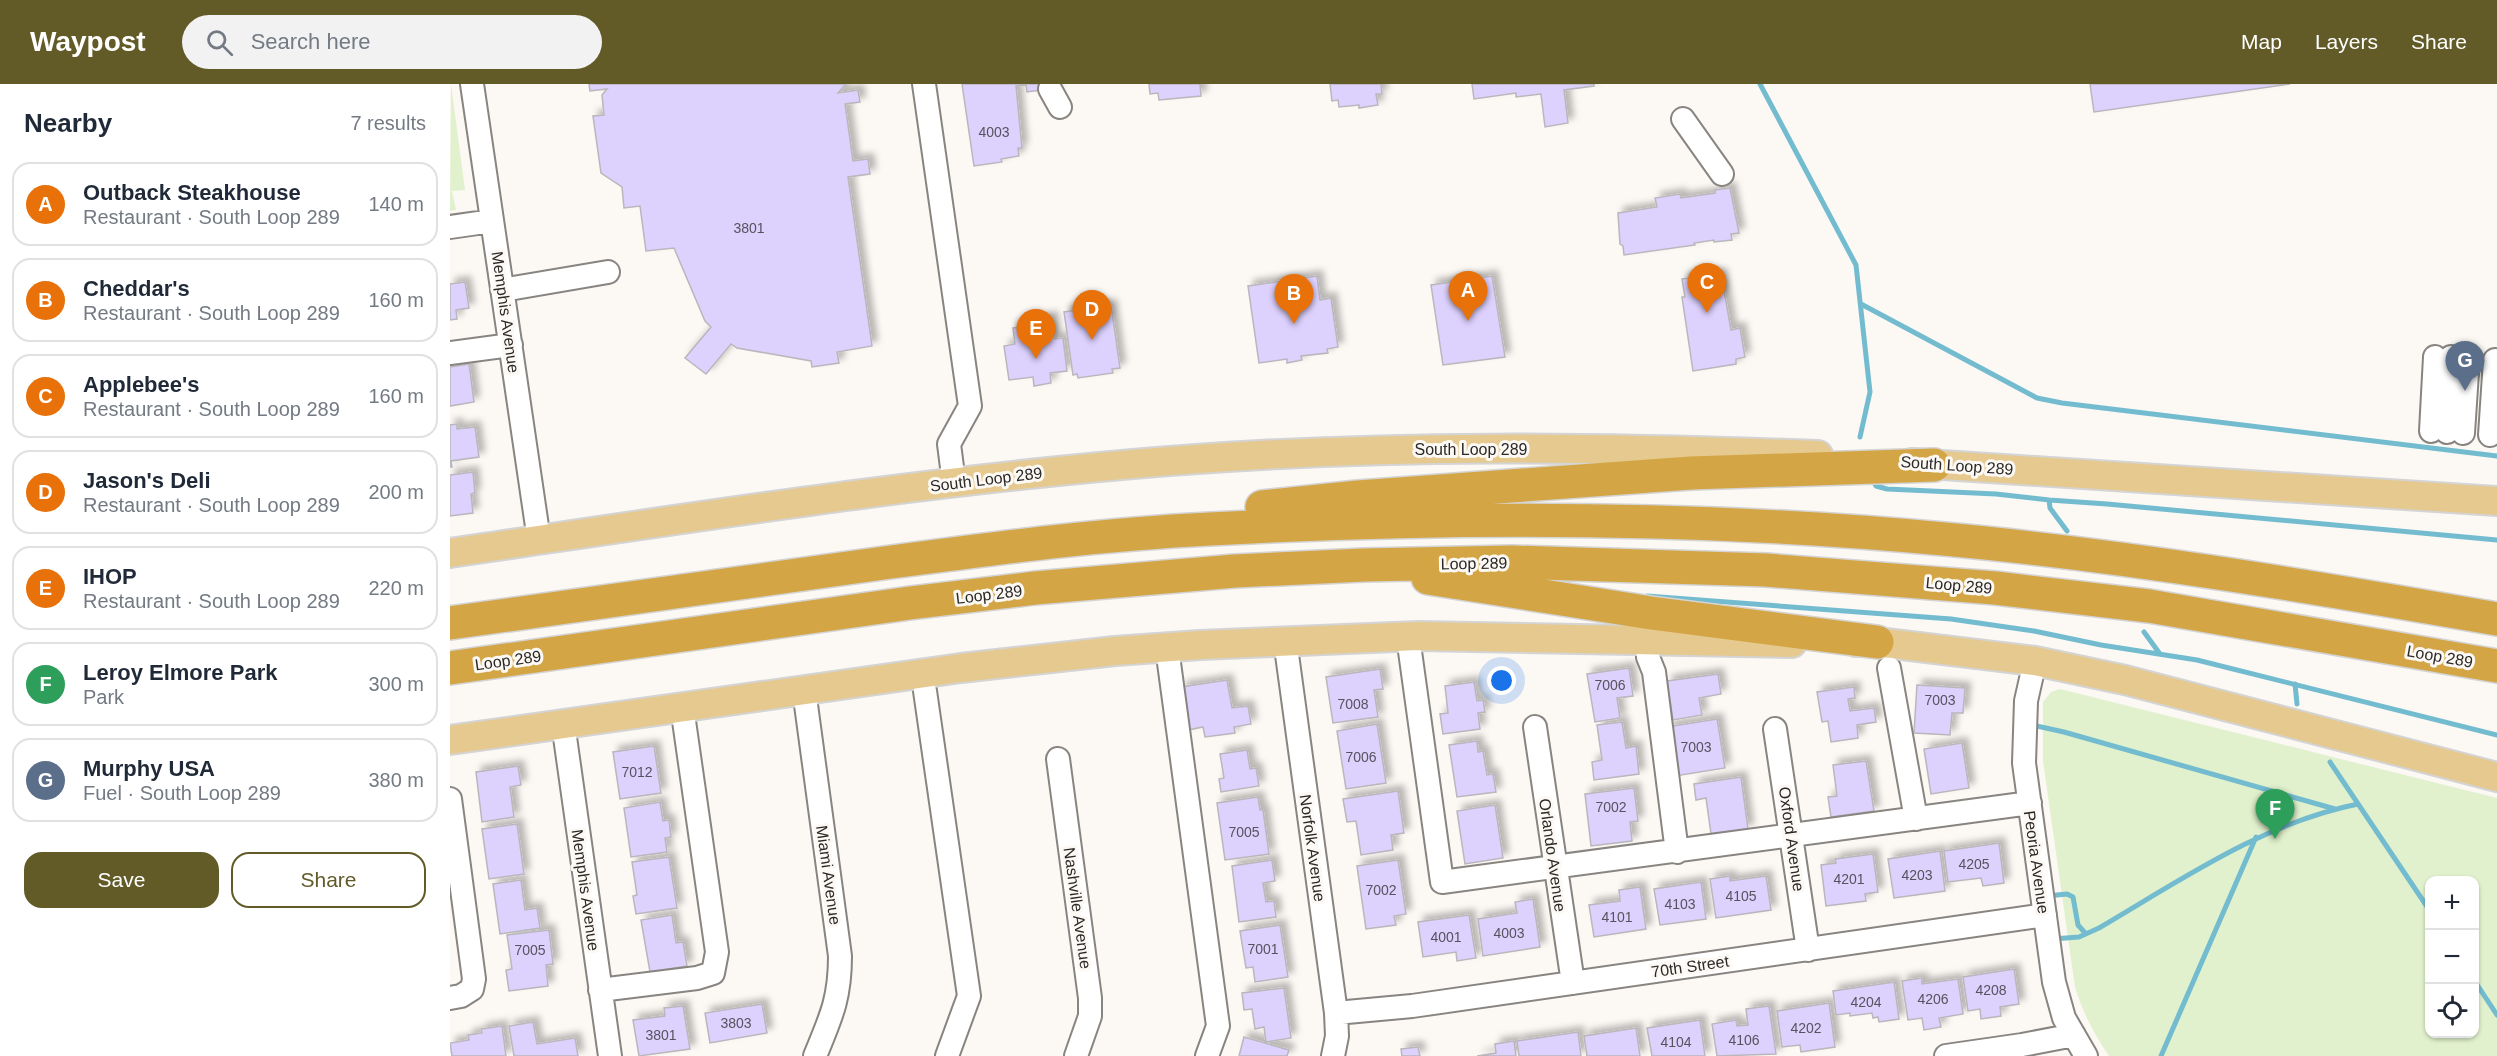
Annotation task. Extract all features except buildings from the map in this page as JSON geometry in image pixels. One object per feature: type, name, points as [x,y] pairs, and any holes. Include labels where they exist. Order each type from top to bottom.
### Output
[{"type":"highway","points":[[1118,537],[1203,515],[1358,497],[1691,473],[1934,465]]},
{"type":"highway","points":[[450,623],[998,548],[1206,529],[1494,519],[1651,521],[1822,529],[1945,539],[2116,557],[2255,577],[2497,620]]},
{"type":"highway","name":"Loop 289","points":[[450,668],[910,603],[1035,588],[1235,571],[1364,565],[1512,562],[1668,565],[1892,579],[2149,606],[2497,666]]},
{"type":"highway","points":[[1364,565],[1450,583],[1883,655]]},
{"type":"main road","name":"South Loop 289","points":[[450,553],[830,498],[954,483],[1170,461],[1322,451],[1688,450],[1847,456],[1934,465],[2497,501]]},
{"type":"main road","points":[[450,740],[961,668],[1167,648],[1285,640],[1408,637],[1647,640],[1883,655],[2035,661],[2125,680],[2497,777]]},
{"type":"street","name":"Memphis Avenue","points":[[472,84],[539,540]]},
{"type":"street","points":[[924,84],[970,406],[949,444],[954,483]]},
{"type":"street","points":[[1683,119],[1722,174]]},
{"type":"street","points":[[450,227],[492,221]]},
{"type":"street","points":[[502,290],[608,272]]},
{"type":"street","points":[[450,353],[511,345]]},
{"type":"street","points":[[2439,432],[2444,357],[2439,432]]},
{"type":"street","points":[[2490,435],[2495,360]]},
{"type":"street","points":[[1408,637],[1442,882],[1792,837],[2030,803]]},
{"type":"street","name":"Norfolk Avenue","points":[[1285,640],[1336,1013],[1337,1036],[1333,1056]]},
{"type":"street","points":[[1647,640],[1648,657],[1654,672],[1677,852]]},
{"type":"street","points":[[1167,648],[1218,1026],[1207,1056]]},
{"type":"street","points":[[1883,655],[1916,819]]},
{"type":"street","name":"Peoria Avenue","points":[[2035,661],[2028,685],[2023,730],[2024,763],[2054,982],[2064,1017],[2086,1056]]},
{"type":"street","name":"Miami Avenue","points":[[804,690],[840,956],[837,1002],[815,1056]]},
{"type":"street","points":[[925,691],[969,996],[947,1056]]},
{"type":"street","points":[[600,990],[697,978],[713,972],[717,952],[682,707]]},
{"type":"street","name":"Memphis Avenue","points":[[563,723],[610,1056]]},
{"type":"street","name":"Orlando Avenue","points":[[1535,727],[1573,983]]},
{"type":"street","name":"Oxford Avenue","points":[[1775,729],[1808,950]]},
{"type":"street","name":"Nashville Avenue","points":[[1058,759],[1090,998],[1090,1016],[1076,1056]]},
{"type":"street","points":[[450,799],[474,979],[472,989],[461,996],[450,998]]},
{"type":"street","name":"70th Street","points":[[1336,1013],[1412,1006],[2045,915]]},
{"type":"street","points":[[1946,1056],[2022,1046],[2074,1035]]},
{"type":"green space","points":[[451,84],[465,190],[452,191],[456,210],[450,211]]},
{"type":"green space","points":[[2060,689],[2497,798],[2497,1056],[2109,1056],[2089,1023],[2075,987],[2043,761],[2043,702],[2051,692]]},
{"type":"waterway","points":[[1760,84],[1856,265],[1870,392],[1860,437]]},
{"type":"waterway","points":[[1861,304],[2037,398],[2062,403],[2497,456]]},
{"type":"waterway","points":[[1872,479],[1876,486],[1887,489],[1996,494],[2049,500],[2050,508],[2067,531]]},
{"type":"waterway","points":[[2049,500],[2497,540]]},
{"type":"waterway","points":[[1647,596],[1951,619],[2034,631],[2101,645],[2197,660],[2497,735]]},
{"type":"waterway","points":[[2144,632],[2160,654]]},
{"type":"waterway","points":[[2295,684],[2297,704]]},
{"type":"waterway","points":[[2032,725],[2064,732],[2335,809]]},
{"type":"waterway","points":[[2330,762],[2425,904]]},
{"type":"waterway","points":[[2053,939],[2079,937],[2099,928],[2192,873],[2256,839],[2323,813],[2358,804]]},
{"type":"waterway","points":[[2161,1056],[2256,837]]},
{"type":"waterway","points":[[2047,896],[2067,894],[2073,897],[2078,925],[2086,934]]},
{"type":"waterway","points":[[2477,984],[2497,1015]]},
{"type":"place","name":"Applebee's","points":[[1707,313]]},
{"type":"place","name":"Outback Steakhouse","points":[[1468,321]]},
{"type":"place","name":"Cheddar's","points":[[1294,324]]},
{"type":"place","name":"Jason's Deli","points":[[1092,340]]},
{"type":"place","name":"IHOP","points":[[1036,359]]},
{"type":"place","name":"Murphy USA","points":[[2465,391]]},
{"type":"place","name":"Leroy Elmore Park","points":[[2275,839]]}]
